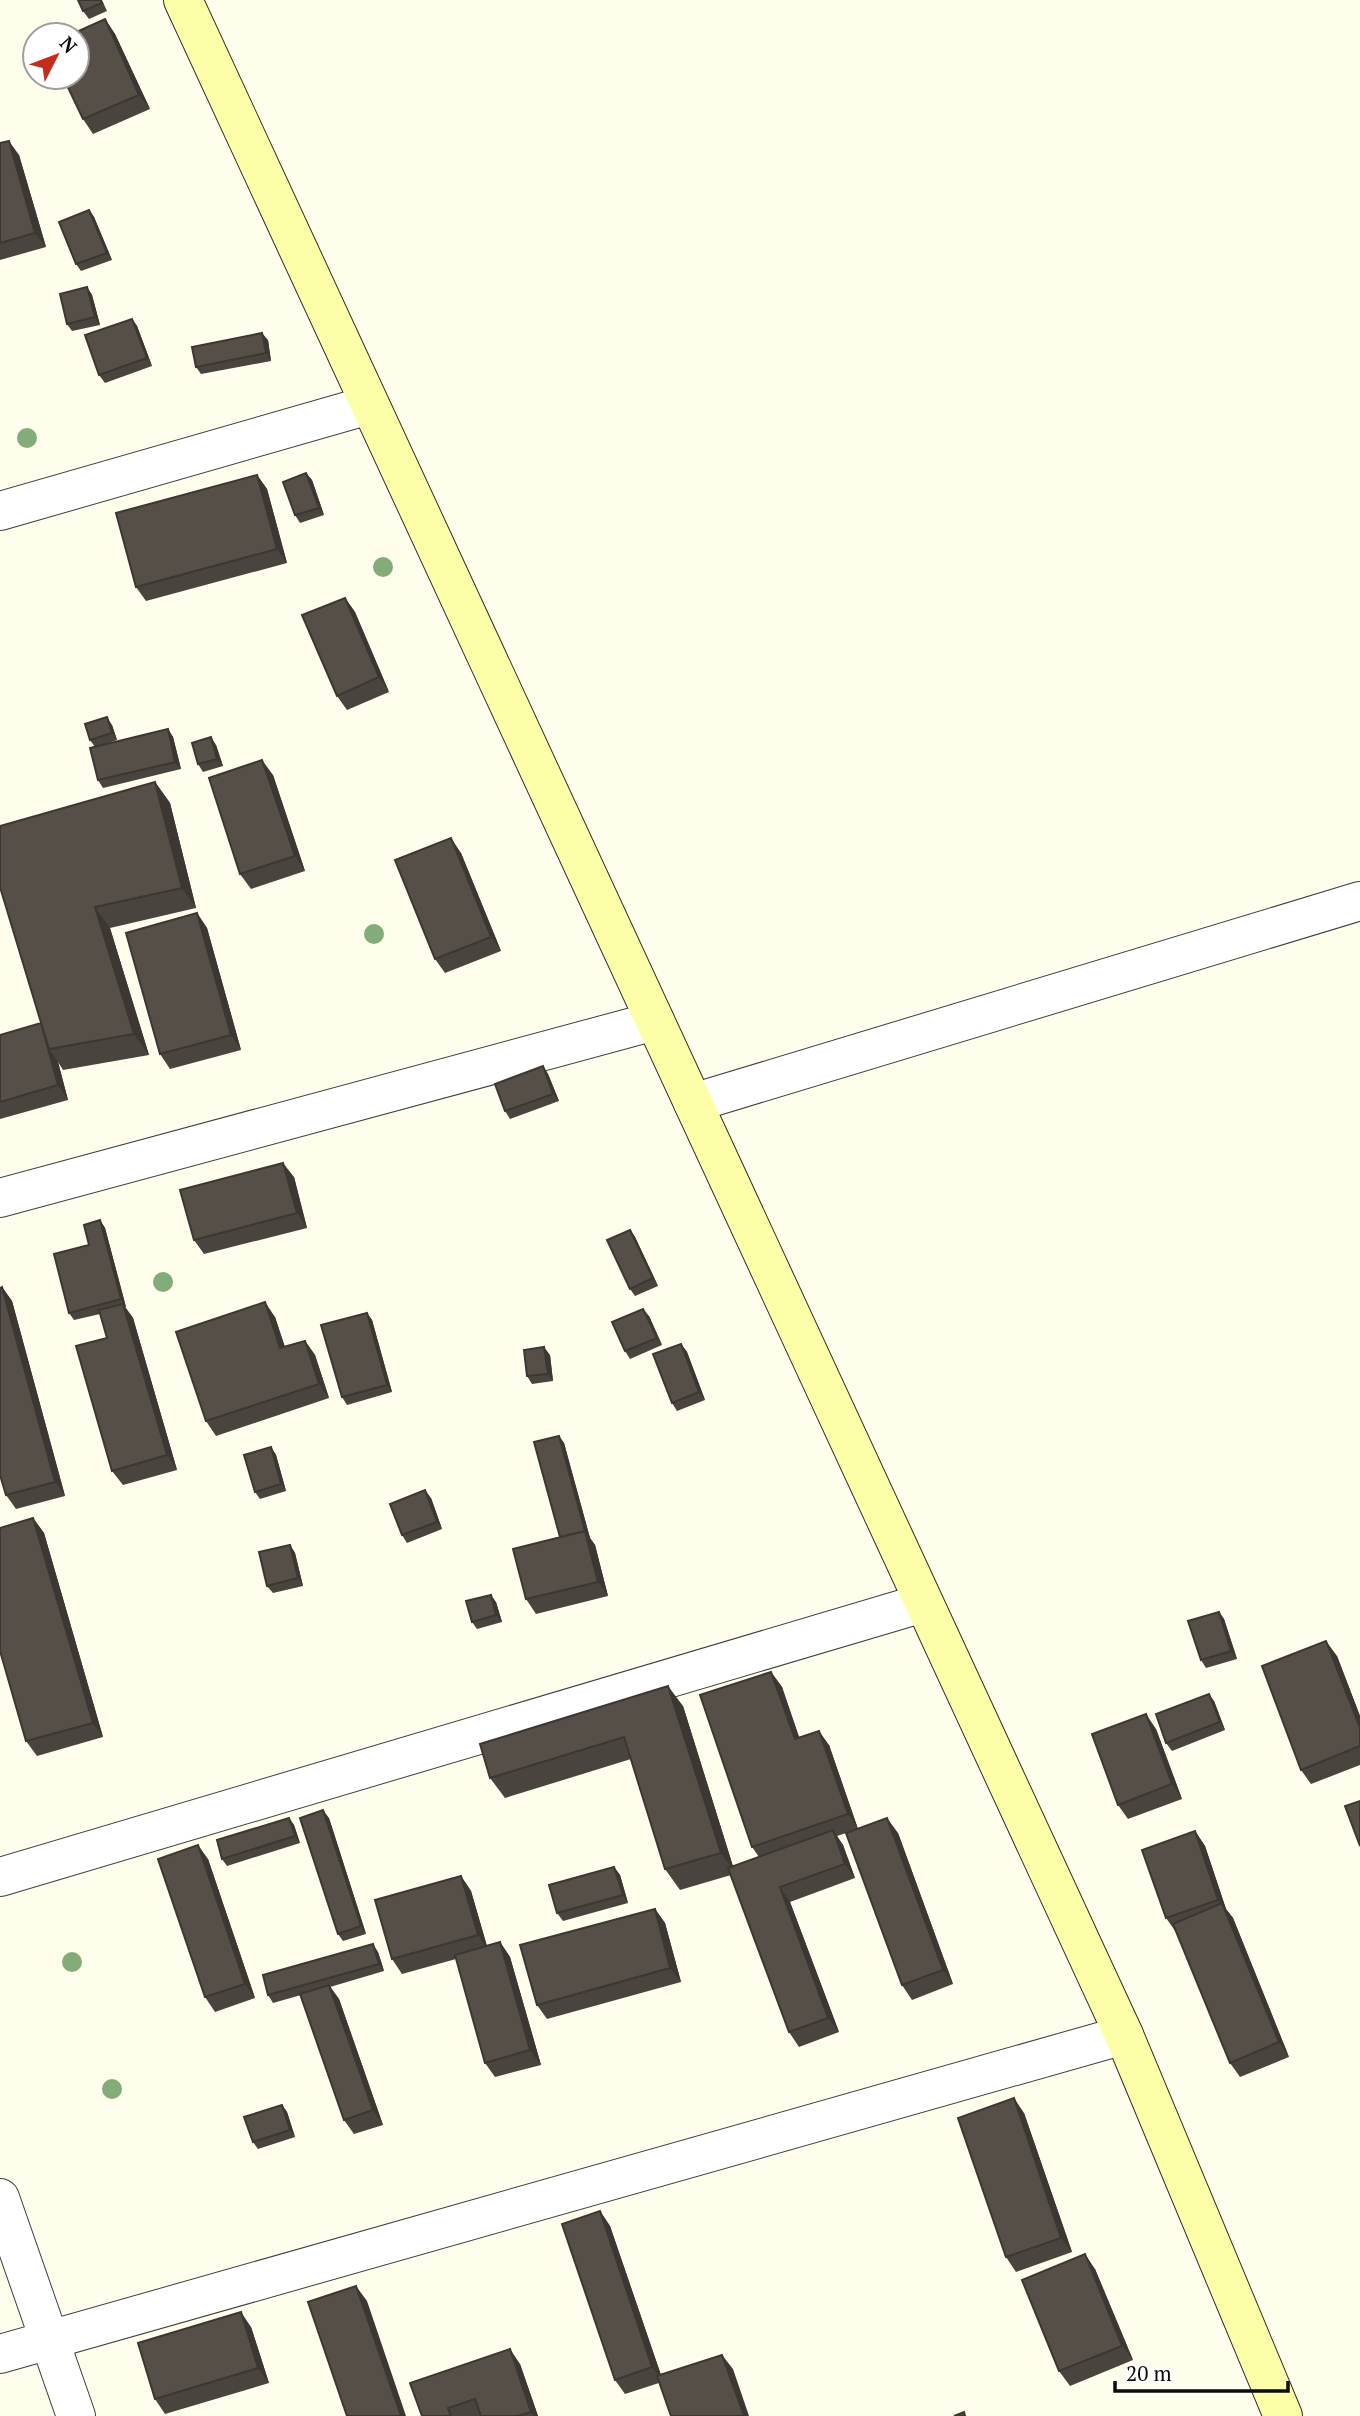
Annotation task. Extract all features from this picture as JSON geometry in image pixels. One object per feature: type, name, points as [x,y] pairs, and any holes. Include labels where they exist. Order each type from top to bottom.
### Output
[{"type":"main road","points":[[183,0],[1124,2035],[1283,2416]]},
{"type":"street","points":[[0,511],[369,405]]},
{"type":"street","points":[[693,1103],[1360,901]]},
{"type":"street","points":[[0,1198],[655,1021]]},
{"type":"street","points":[[0,1877],[923,1603]]},
{"type":"street","points":[[0,2354],[1124,2035]]},
{"type":"street","points":[[0,2198],[76,2416]]},
{"type":"building","points":[[78,0],[100,0],[102,3],[83,11]]},
{"type":"building","points":[[105,19],[139,95],[83,119],[70,91],[91,91],[91,25]]},
{"type":"building","points":[[9,141],[35,233],[0,243],[0,143]]},
{"type":"building","points":[[89,210],[107,253],[76,264],[59,222]]},
{"type":"building","points":[[87,287],[95,317],[67,324],[60,294]]},
{"type":"building","points":[[132,319],[147,358],[99,375],[85,335]]},
{"type":"building","points":[[262,333],[266,353],[196,367],[192,347]]},
{"type":"building","points":[[306,473],[319,508],[295,515],[283,482]]},
{"type":"building","points":[[257,475],[277,549],[136,587],[116,513]]},
{"type":"building","points":[[345,598],[379,677],[337,696],[302,615]]},
{"type":"building","points":[[107,717],[112,733],[90,740],[85,724]]},
{"type":"building","points":[[168,729],[175,762],[98,780],[90,748]]},
{"type":"building","points":[[211,737],[217,759],[198,764],[192,743]]},
{"type":"building","points":[[262,760],[295,856],[240,874],[209,778]]},
{"type":"building","points":[[155,782],[182,888],[95,907],[134,1034],[49,1049],[0,887],[0,826]]},
{"type":"building","points":[[451,838],[491,937],[435,959],[395,860]]},
{"type":"building","points":[[197,913],[231,1035],[160,1054],[126,933]]},
{"type":"building","points":[[41,1023],[58,1085],[0,1102],[0,1035]]},
{"type":"building","points":[[543,1066],[553,1094],[505,1111],[495,1084]]},
{"type":"building","points":[[283,1163],[297,1213],[194,1240],[180,1190]]},
{"type":"building","points":[[100,1220],[121,1299],[69,1313],[54,1254],[89,1245],[84,1225]]},
{"type":"building","points":[[630,1230],[653,1278],[630,1289],[607,1240]]},
{"type":"building","points":[[2,1287],[55,1482],[6,1495],[0,1475]]},
{"type":"building","points":[[265,1302],[280,1348],[305,1341],[319,1384],[206,1421],[176,1332]]},
{"type":"building","points":[[123,1304],[167,1455],[112,1471],[76,1346],[107,1338],[99,1310]]},
{"type":"building","points":[[643,1309],[657,1338],[625,1351],[612,1322]]},
{"type":"building","points":[[367,1313],[387,1385],[342,1397],[321,1325]]},
{"type":"building","points":[[681,1344],[699,1392],[672,1403],[653,1354]]},
{"type":"building","points":[[544,1347],[548,1374],[527,1376],[524,1350]]},
{"type":"building","points":[[559,1436],[585,1531],[560,1537],[534,1442]]},
{"type":"building","points":[[271,1447],[281,1484],[255,1492],[244,1455]]},
{"type":"building","points":[[425,1490],[437,1522],[402,1535],[390,1504]]},
{"type":"building","points":[[33,1518],[93,1723],[26,1741],[0,1651],[0,1528]]},
{"type":"building","points":[[585,1531],[598,1582],[526,1599],[513,1549]]},
{"type":"building","points":[[290,1545],[298,1578],[267,1586],[259,1552]]},
{"type":"building","points":[[491,1595],[496,1615],[472,1622],[466,1601]]},
{"type":"building","points":[[1219,1612],[1231,1651],[1201,1660],[1188,1621]]},
{"type":"building","points":[[1326,1641],[1360,1728],[1360,1746],[1301,1770],[1262,1666]]},
{"type":"building","points":[[771,1672],[795,1739],[819,1731],[848,1814],[752,1847],[700,1695]]},
{"type":"building","points":[[668,1686],[721,1853],[665,1869],[624,1737],[490,1778],[480,1744]]},
{"type":"building","points":[[1209,1694],[1220,1722],[1166,1743],[1156,1714]]},
{"type":"building","points":[[1146,1714],[1172,1784],[1118,1805],[1092,1734]]},
{"type":"building","points":[[1360,1801],[1360,1846],[1345,1806]]},
{"type":"building","points":[[323,1810],[361,1926],[338,1934],[300,1818]]},
{"type":"building","points":[[289,1818],[295,1836],[222,1859],[217,1840]]},
{"type":"building","points":[[887,1818],[943,1970],[902,1985],[846,1833]]},
{"type":"building","points":[[833,1830],[845,1864],[780,1887],[828,2018],[789,2032],[728,1868]]},
{"type":"building","points":[[1195,1831],[1218,1900],[1166,1918],[1142,1850]]},
{"type":"building","points":[[198,1845],[245,1984],[205,1997],[158,1859]]},
{"type":"building","points":[[614,1867],[623,1895],[557,1913],[549,1885]]},
{"type":"building","points":[[461,1876],[478,1935],[392,1959],[375,1900]]},
{"type":"building","points":[[1222,1903],[1279,2042],[1230,2063],[1173,1924]]},
{"type":"building","points":[[655,1909],[670,1968],[537,2005],[520,1945]]},
{"type":"building","points":[[500,1942],[530,2050],[485,2063],[455,1955]]},
{"type":"building","points":[[373,1944],[379,1964],[268,1995],[263,1975]]},
{"type":"building","points":[[329,1985],[373,2110],[344,2120],[300,1994]]},
{"type":"building","points":[[1014,2098],[1061,2238],[1006,2257],[958,2118]]},
{"type":"building","points":[[282,2105],[290,2130],[253,2142],[244,2117]]},
{"type":"building","points":[[600,2211],[652,2367],[615,2380],[562,2224]]},
{"type":"building","points":[[1085,2254],[1122,2346],[1059,2371],[1022,2280]]},
{"type":"building","points":[[356,2286],[401,2416],[347,2416],[308,2302]]},
{"type":"building","points":[[241,2312],[258,2368],[155,2399],[138,2343]]},
{"type":"building","points":[[510,2349],[531,2412],[518,2416],[481,2416],[475,2399],[448,2408],[451,2416],[422,2416],[410,2383]]},
{"type":"building","points":[[722,2355],[744,2416],[671,2416],[657,2376]]}]
